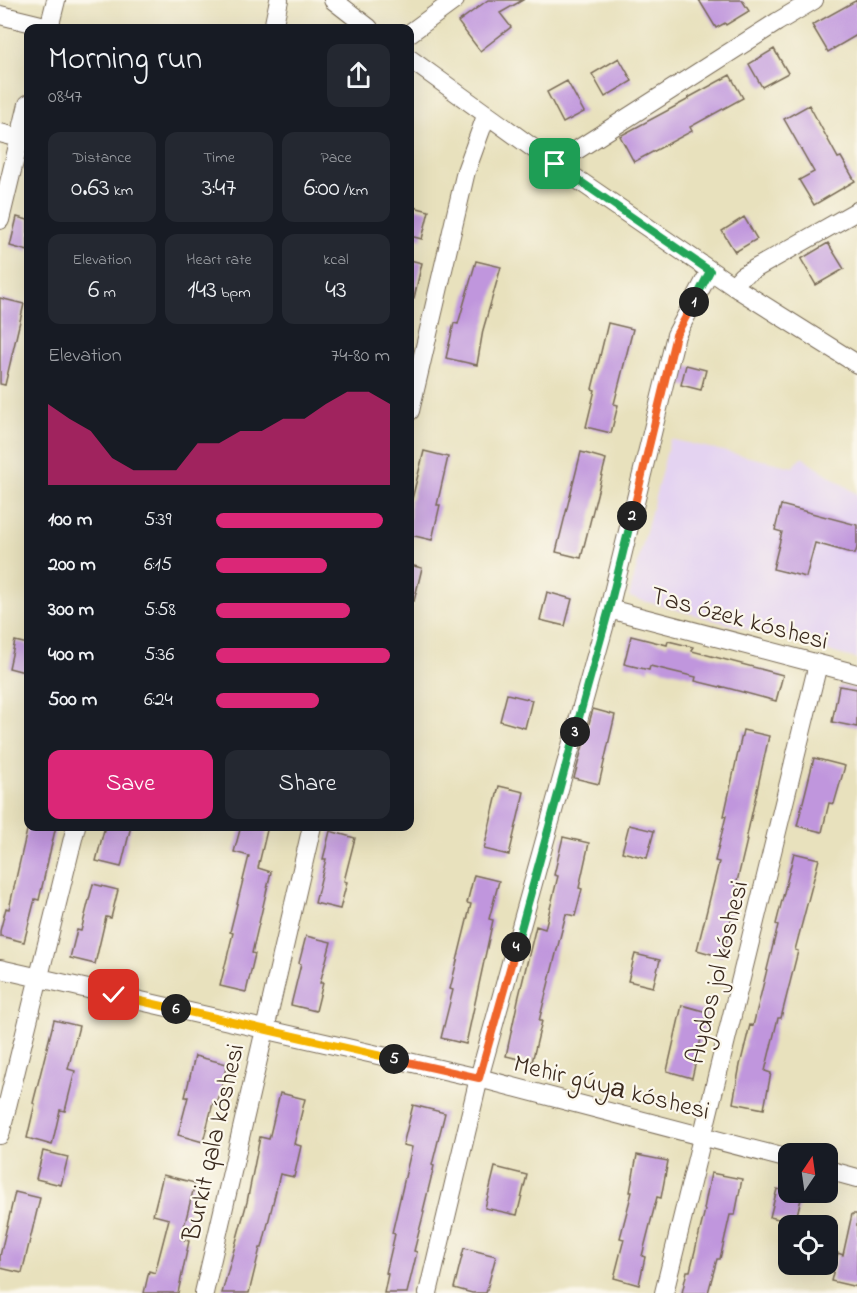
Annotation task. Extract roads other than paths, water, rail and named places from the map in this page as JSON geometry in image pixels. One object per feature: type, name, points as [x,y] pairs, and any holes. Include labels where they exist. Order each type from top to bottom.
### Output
[{"type":"street","points":[[50,24],[56,0]]},
{"type":"street","points":[[274,24],[279,0]]},
{"type":"street","points":[[333,0],[364,24]]},
{"type":"street","points":[[414,30],[455,0]]},
{"type":"street","points":[[555,164],[777,21],[814,0]]},
{"type":"street","points":[[0,15],[34,24]]},
{"type":"street","points":[[414,62],[486,116],[710,271],[857,364]]},
{"type":"street","points":[[414,394],[466,171],[486,116]]},
{"type":"street","points":[[0,133],[24,139],[0,220]]},
{"type":"street","points":[[733,286],[742,276],[857,211]]},
{"type":"street","points":[[428,1293],[479,1078],[609,609],[676,335],[710,271]]},
{"type":"street","name":"Tas ózek kóshesi","points":[[609,609],[857,674]]},
{"type":"street","name":"Aydos jol kóshesi","points":[[664,1293],[818,664]]},
{"type":"street","points":[[0,1135],[75,831]]},
{"type":"street","name":"Burkit qala kóshesi","points":[[204,1293],[311,831]]},
{"type":"street","name":"Mehir gúyа kóshesi","points":[[0,969],[479,1078],[778,1156]]},
{"type":"street","points":[[838,1173],[857,1178]]}]
